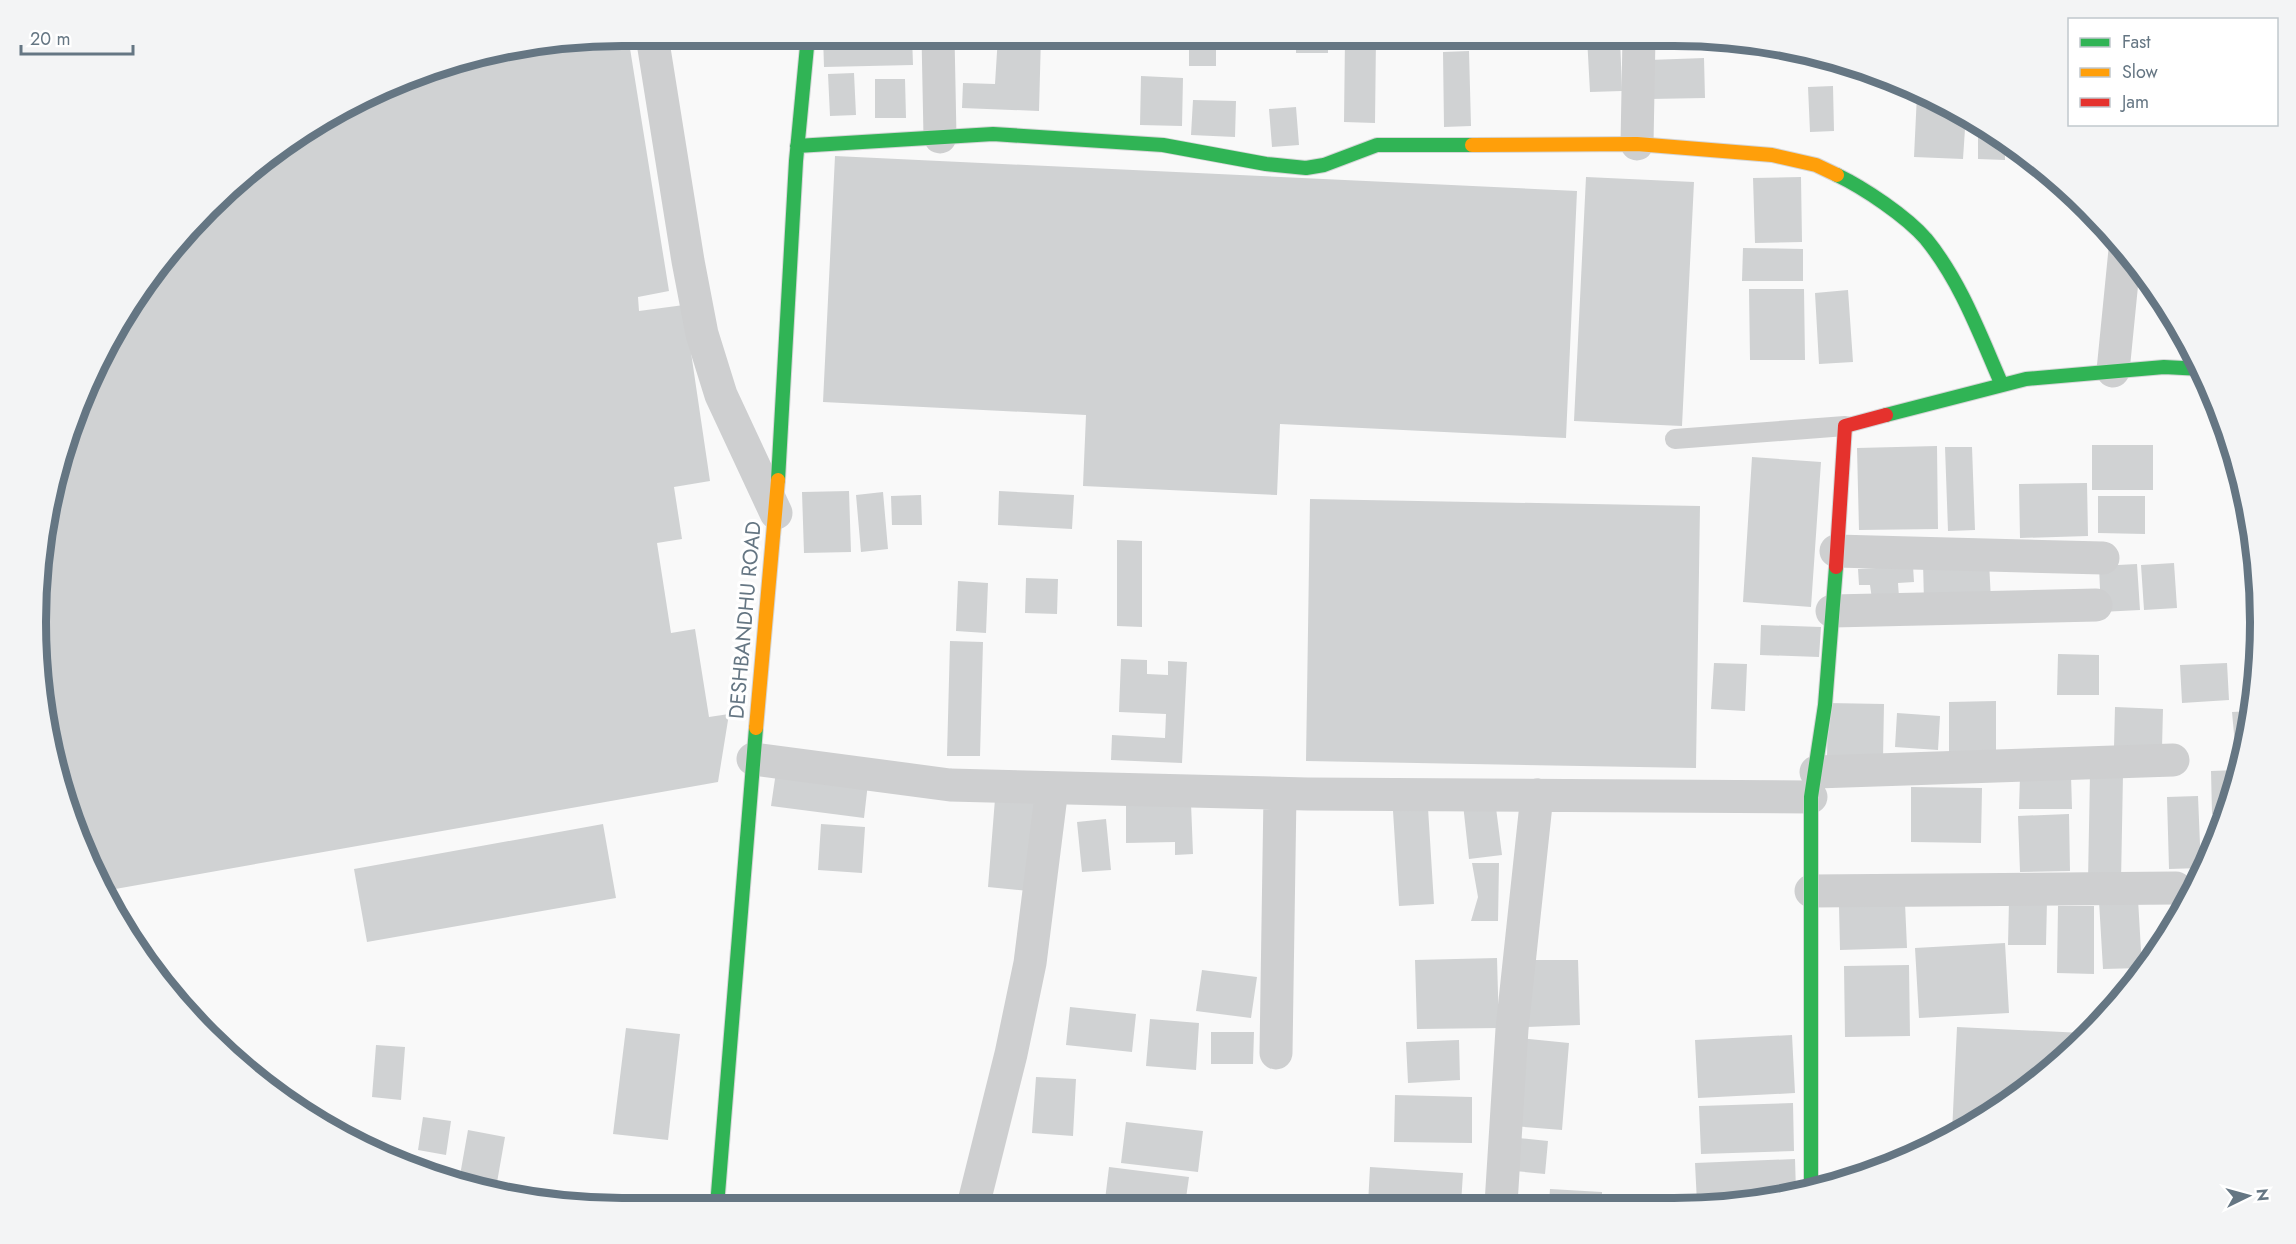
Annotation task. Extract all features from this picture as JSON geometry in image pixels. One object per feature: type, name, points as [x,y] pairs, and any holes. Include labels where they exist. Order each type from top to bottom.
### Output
[{"type":"street","points":[[654,46],[702,334],[722,395],[776,513]]},
{"type":"street","name":"DESHBANDHU ROAD","points":[[718,1198],[753,759],[776,513],[797,146],[807,46]]},
{"type":"street","points":[[938,46],[940,137]]},
{"type":"street","points":[[1637,144],[1639,46]]},
{"type":"street","points":[[797,146],[993,134],[1163,146],[1266,164],[1306,168],[1324,165],[1377,145],[1637,144],[1772,155],[1816,165],[1850,181],[1888,206],[1925,238],[1959,290],[2002,385]]},
{"type":"street","points":[[2113,371],[2124,263]]},
{"type":"street","points":[[1811,1181],[1811,891],[1814,784],[1829,660],[1845,426],[2026,379],[2164,367],[2191,368]]},
{"type":"street","points":[[1836,551],[2103,558]]},
{"type":"street","points":[[1832,611],[2096,605]]},
{"type":"street","points":[[753,759],[950,786],[1280,794],[1537,795],[1814,784],[2173,760]]},
{"type":"street","points":[[975,1198],[1011,1054],[1030,963],[1052,788]]},
{"type":"street","points":[[1276,1053],[1280,794]]},
{"type":"street","points":[[1502,1198],[1512,1029],[1537,795]]},
{"type":"street","points":[[1811,891],[2176,888]]},
{"type":"lane","points":[[1675,438],[1845,426]]},
{"type":"building","points":[[630,46],[669,291],[638,297],[639,311],[684,305],[710,481],[674,487],[682,539],[657,543],[671,633],[695,629],[709,717],[729,714],[718,782],[113,889],[90,842],[77,807],[66,771],[51,697],[46,622],[48,584],[51,547],[66,473],[90,402],[106,367],[143,302],[189,243],[215,215],[272,165],[302,143],[367,106],[402,90],[473,66],[547,51]]},
{"type":"building","points":[[823,46],[912,46],[913,65],[824,67]]},
{"type":"building","points":[[997,46],[1041,46],[1039,111],[962,108],[963,83],[995,84]]},
{"type":"building","points":[[1189,46],[1216,46],[1216,66],[1189,66]]},
{"type":"building","points":[[1296,46],[1328,46],[1328,53],[1296,53]]},
{"type":"building","points":[[1345,46],[1376,46],[1375,123],[1344,122]]},
{"type":"building","points":[[1587,46],[1620,46],[1622,91],[1590,92]]},
{"type":"building","points":[[1469,51],[1471,126],[1444,127],[1443,52]]},
{"type":"building","points":[[1704,58],[1705,98],[1650,99],[1649,60]]},
{"type":"building","points":[[854,73],[856,115],[830,116],[828,74]]},
{"type":"building","points":[[1141,76],[1183,78],[1182,126],[1140,125]]},
{"type":"building","points":[[875,79],[905,79],[906,118],[875,118]]},
{"type":"building","points":[[1833,86],[1834,131],[1810,132],[1808,87]]},
{"type":"building","points":[[1193,100],[1236,101],[1235,137],[1191,135]]},
{"type":"building","points":[[1917,100],[1965,126],[1963,159],[1914,157]]},
{"type":"building","points":[[1296,107],[1299,145],[1272,147],[1269,109]]},
{"type":"building","points":[[1978,134],[2005,151],[2005,160],[1978,159]]},
{"type":"building","points":[[835,156],[1577,191],[1566,438],[1280,424],[1277,495],[1083,486],[1086,415],[823,402]]},
{"type":"building","points":[[1586,177],[1694,182],[1682,426],[1574,421]]},
{"type":"building","points":[[1801,177],[1802,242],[1755,243],[1753,178]]},
{"type":"building","points":[[1743,248],[1803,249],[1803,281],[1742,281]]},
{"type":"building","points":[[1749,289],[1804,289],[1805,360],[1750,360]]},
{"type":"building","points":[[1848,290],[1853,362],[1819,364],[1815,293]]},
{"type":"building","points":[[2092,445],[2153,445],[2153,490],[2092,490]]},
{"type":"building","points":[[1937,446],[1938,529],[1859,530],[1857,448]]},
{"type":"building","points":[[1945,447],[1972,447],[1975,530],[1948,531]]},
{"type":"building","points":[[1752,457],[1821,462],[1811,607],[1743,602]]},
{"type":"building","points":[[2087,483],[2088,536],[2020,538],[2019,484]]},
{"type":"building","points":[[849,491],[851,552],[804,553],[802,492]]},
{"type":"building","points":[[999,491],[1074,495],[1072,529],[998,525]]},
{"type":"building","points":[[883,492],[888,549],[861,552],[856,495]]},
{"type":"building","points":[[921,495],[922,525],[892,525],[891,496]]},
{"type":"building","points":[[2098,496],[2145,496],[2145,534],[2098,533]]},
{"type":"building","points":[[1310,499],[1700,506],[1696,768],[1306,761]]},
{"type":"building","points":[[1117,540],[1142,541],[1142,627],[1117,626]]},
{"type":"building","points":[[1989,561],[1991,601],[1924,602],[1923,563]]},
{"type":"building","points":[[2174,563],[2177,608],[2144,610],[2141,565]]},
{"type":"building","points":[[2137,564],[2140,610],[2101,612],[2099,566]]},
{"type":"building","points":[[1913,566],[1914,582],[1898,583],[1899,597],[1872,599],[1870,585],[1859,585],[1858,569]]},
{"type":"building","points":[[1026,578],[1058,579],[1057,614],[1025,613]]},
{"type":"building","points":[[958,581],[988,583],[986,633],[956,631]]},
{"type":"building","points":[[1761,625],[1821,627],[1819,657],[1760,655]]},
{"type":"building","points":[[950,641],[983,642],[980,756],[947,756]]},
{"type":"building","points":[[2058,654],[2099,655],[2099,695],[2057,695]]},
{"type":"building","points":[[1121,659],[1147,660],[1147,674],[1168,675],[1168,661],[1187,662],[1182,763],[1111,760],[1112,735],[1165,738],[1166,714],[1119,712]]},
{"type":"building","points":[[1714,663],[1747,664],[1745,711],[1711,709]]},
{"type":"building","points":[[2227,663],[2229,700],[2182,703],[2180,665]]},
{"type":"building","points":[[1996,701],[1996,755],[1949,755],[1949,702]]},
{"type":"building","points":[[1828,703],[1884,704],[1883,759],[1827,757]]},
{"type":"building","points":[[2115,707],[2163,709],[2162,748],[2114,747]]},
{"type":"building","points":[[2242,711],[2236,745],[2235,745],[2232,712]]},
{"type":"building","points":[[1897,713],[1940,716],[1938,750],[1895,747]]},
{"type":"building","points":[[2230,770],[2216,814],[2212,814],[2211,771]]},
{"type":"building","points":[[776,772],[868,783],[864,818],[771,806]]},
{"type":"building","points":[[2090,773],[2123,774],[2121,882],[2088,881]]},
{"type":"building","points":[[2071,775],[2072,809],[2019,809],[2020,776]]},
{"type":"building","points":[[1911,787],[1982,788],[1981,843],[1911,842]]},
{"type":"building","points":[[2198,796],[2200,854],[2194,868],[2169,869],[2167,797]]},
{"type":"building","points":[[995,799],[1035,802],[1029,891],[988,887]]},
{"type":"building","points":[[1495,800],[1502,855],[1469,859],[1463,804]]},
{"type":"building","points":[[1191,803],[1193,854],[1175,855],[1175,842],[1126,843],[1126,805]]},
{"type":"building","points":[[1428,808],[1434,904],[1399,906],[1393,811]]},
{"type":"building","points":[[2069,814],[2070,871],[2020,872],[2018,816]]},
{"type":"building","points":[[1106,819],[1111,870],[1082,872],[1077,822]]},
{"type":"building","points":[[603,824],[616,898],[367,942],[354,869]]},
{"type":"building","points":[[821,824],[865,827],[862,873],[818,870]]},
{"type":"building","points":[[1472,863],[1499,863],[1498,921],[1471,921],[1478,897]]},
{"type":"building","points":[[2138,899],[2141,958],[2134,968],[2103,969],[2099,901]]},
{"type":"building","points":[[2009,900],[2047,900],[2046,945],[2008,945]]},
{"type":"building","points":[[1905,903],[1907,948],[1840,950],[1839,906]]},
{"type":"building","points":[[2058,906],[2094,906],[2094,974],[2057,973]]},
{"type":"building","points":[[2005,943],[2009,1013],[1919,1018],[1915,948]]},
{"type":"building","points":[[1497,958],[1499,1028],[1417,1029],[1415,960]]},
{"type":"building","points":[[1526,960],[1578,960],[1580,1025],[1527,1027]]},
{"type":"building","points":[[1909,965],[1910,1036],[1845,1037],[1844,966]]},
{"type":"building","points":[[1202,970],[1257,977],[1251,1018],[1196,1011]]},
{"type":"building","points":[[1070,1007],[1136,1014],[1132,1052],[1066,1045]]},
{"type":"building","points":[[1150,1019],[1199,1023],[1196,1070],[1146,1066]]},
{"type":"building","points":[[1957,1027],[2077,1033],[2024,1079],[1994,1101],[1952,1125]]},
{"type":"building","points":[[626,1028],[680,1034],[668,1140],[613,1134]]},
{"type":"building","points":[[1211,1032],[1254,1032],[1253,1064],[1211,1064]]},
{"type":"building","points":[[1792,1035],[1795,1093],[1698,1098],[1695,1040]]},
{"type":"building","points":[[1519,1038],[1569,1043],[1562,1130],[1512,1126]]},
{"type":"building","points":[[1459,1040],[1460,1080],[1408,1083],[1406,1042]]},
{"type":"building","points":[[376,1045],[405,1047],[401,1100],[372,1097]]},
{"type":"building","points":[[1036,1077],[1076,1079],[1073,1136],[1032,1133]]},
{"type":"building","points":[[1395,1095],[1472,1097],[1472,1143],[1394,1142]]},
{"type":"building","points":[[1793,1103],[1794,1151],[1701,1154],[1699,1106]]},
{"type":"building","points":[[423,1117],[451,1121],[446,1155],[418,1150]]},
{"type":"building","points":[[1126,1122],[1203,1131],[1198,1172],[1121,1163]]},
{"type":"building","points":[[468,1130],[505,1137],[497,1183],[460,1174]]},
{"type":"building","points":[[1518,1138],[1548,1141],[1545,1174],[1515,1171]]},
{"type":"building","points":[[1795,1159],[1796,1184],[1749,1193],[1697,1197],[1695,1163]]},
{"type":"building","points":[[1109,1167],[1189,1177],[1186,1198],[1105,1198]]},
{"type":"building","points":[[1370,1167],[1463,1173],[1461,1198],[1368,1198]]},
{"type":"building","points":[[1550,1189],[1602,1192],[1602,1198],[1549,1198]]},
{"type":"building","points":[[1614,1195],[1663,1197],[1663,1198],[1614,1198]]},
{"type":"traffic: fast","points":[[778,480],[796,161],[807,46]]},
{"type":"traffic: fast","points":[[797,146],[993,134],[1163,145],[1266,164],[1306,168],[1324,165],[1377,145],[1472,145]]},
{"type":"traffic: fast","points":[[1837,175],[1884,203],[1926,239],[1960,291],[2002,385]]},
{"type":"traffic: fast","points":[[1886,415],[2026,379],[2164,367],[2191,368]]},
{"type":"traffic: fast","points":[[1811,1181],[1811,797],[1825,705],[1836,567]]},
{"type":"traffic: fast","points":[[718,1198],[756,728]]},
{"type":"traffic: slow","points":[[1472,145],[1637,144],[1772,155],[1816,165],[1837,175]]},
{"type":"traffic: slow","points":[[756,728],[778,480]]},
{"type":"traffic: jam","points":[[1836,567],[1845,426],[1886,415]]}]
